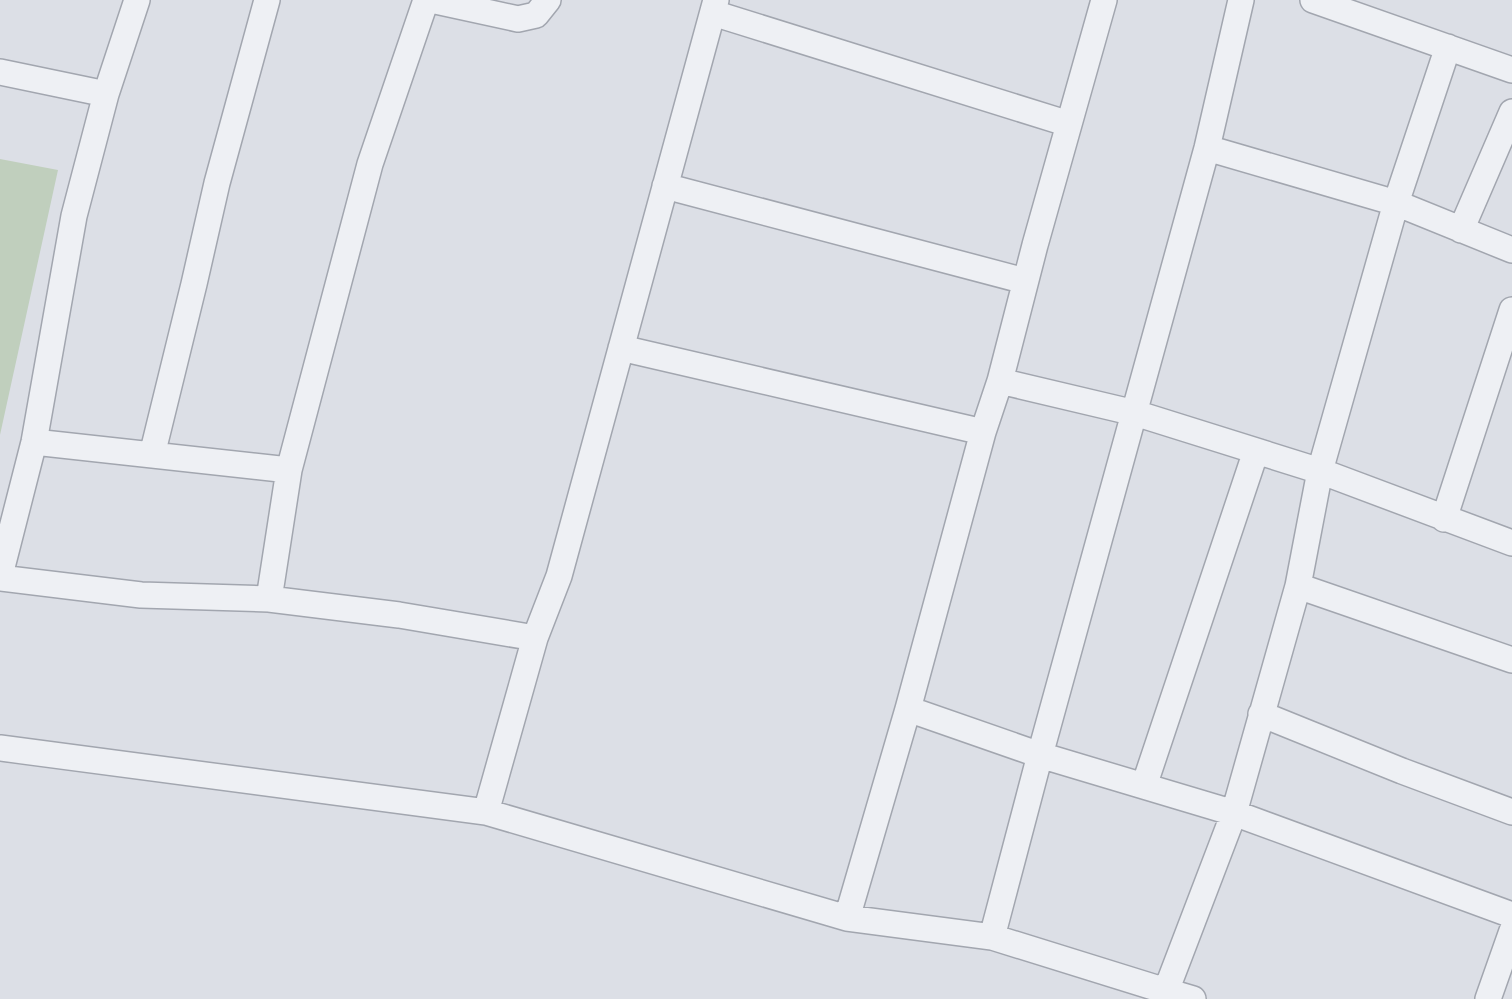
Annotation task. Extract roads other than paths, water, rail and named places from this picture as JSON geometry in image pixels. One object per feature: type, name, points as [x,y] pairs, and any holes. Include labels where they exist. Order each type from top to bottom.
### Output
[{"type":"street","points":[[136,0],[106,94],[74,216],[34,442],[0,576],[141,595],[269,599],[399,615],[535,638]]},
{"type":"street","points":[[152,455],[217,182],[267,0]]},
{"type":"street","points":[[269,599],[289,470],[370,164],[426,0]]},
{"type":"street","points":[[431,0],[518,19],[536,15],[548,0]]},
{"type":"street","points":[[847,918],[908,709],[983,432],[1000,381],[1025,281],[1104,0]]},
{"type":"street","points":[[992,937],[1040,755],[1207,148],[1242,0]]},
{"type":"street","points":[[1313,0],[1369,10],[1448,47],[1512,70]]},
{"type":"street","points":[[486,812],[535,638],[559,576],[714,6],[1069,124]]},
{"type":"street","points":[[1165,995],[1234,812],[1298,586],[1320,472],[1396,203],[1448,47]]},
{"type":"street","points":[[0,72],[106,94]]},
{"type":"street","points":[[1461,230],[1512,112]]},
{"type":"street","points":[[1207,148],[1396,203],[1512,250]]},
{"type":"street","points":[[665,186],[1025,281]]},
{"type":"street","points":[[1444,518],[1512,310]]},
{"type":"street","points":[[621,348],[983,432]]},
{"type":"street","points":[[1000,381],[1135,413],[1256,451],[1320,472],[1512,543]]},
{"type":"street","points":[[34,442],[289,470]]},
{"type":"street","points":[[1144,786],[1256,451]]},
{"type":"street","points":[[1298,586],[1512,660]]},
{"type":"street","points":[[908,709],[1040,755],[1234,812],[1512,915]]},
{"type":"street","points":[[1261,714],[1402,771],[1512,812]]},
{"type":"street","points":[[0,748],[486,812],[847,918],[992,937],[1165,995],[1193,999]]},
{"type":"street","points":[[1488,999],[1512,931]]}]
